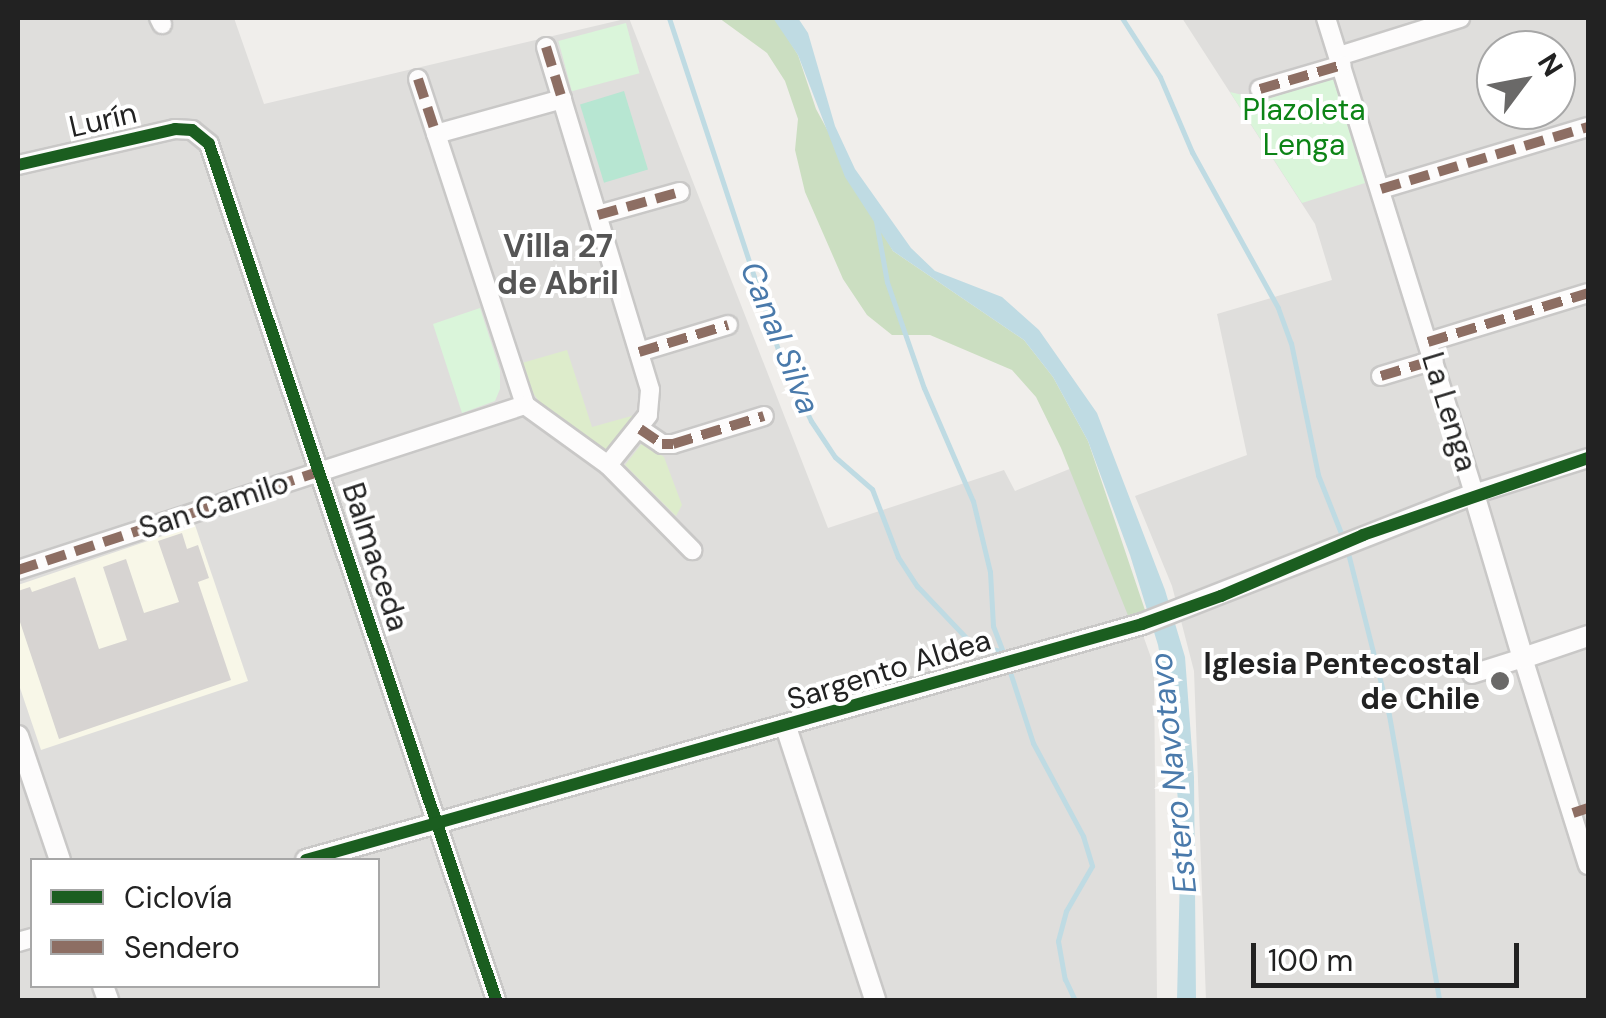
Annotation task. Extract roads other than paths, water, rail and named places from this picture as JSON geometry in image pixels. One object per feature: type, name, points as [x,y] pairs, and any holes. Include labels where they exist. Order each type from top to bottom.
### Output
[{"type":"street","name":"La Lenga","points":[[1326,18],[1524,658],[1581,810],[1588,865]]},
{"type":"street","points":[[1260,89],[1460,18]]},
{"type":"street","points":[[546,47],[650,390],[648,415],[640,430],[608,465]]},
{"type":"street","points":[[418,79],[525,404],[608,465],[692,550]]},
{"type":"street","points":[[436,134],[562,99]]},
{"type":"street","points":[[1381,188],[1588,127]]},
{"type":"street","name":"Lurín","points":[[18,165],[176,129],[199,133]]},
{"type":"street","name":"Balmaceda","points":[[199,133],[214,157],[496,1000]]},
{"type":"street","points":[[598,215],[680,192]]},
{"type":"street","points":[[1381,376],[1431,351],[1588,292]]},
{"type":"street","points":[[639,352],[728,324]]},
{"type":"street","name":"San Camilo","points":[[18,570],[525,404]]},
{"type":"street","points":[[640,430],[662,444],[674,444],[764,416]]},
{"type":"street","points":[[1474,494],[1588,458]]},
{"type":"street","name":"Sargento Aldea","points":[[313,858],[1184,611],[1474,494]]},
{"type":"street","points":[[1472,674],[1588,636]]},
{"type":"street","points":[[786,727],[875,1000]]},
{"type":"street","points":[[18,736],[59,858]]},
{"type":"water","points":[[773,18],[798,18],[808,33],[835,126],[855,169],[911,248],[935,271],[1002,297],[1039,330],[1097,413],[1165,590],[1185,657],[1194,777],[1196,1000],[1177,1000],[1181,829],[1158,645],[1088,441],[1053,377],[1024,340],[893,251],[845,177],[798,55]]},
{"type":"waterway","name":"Canal Silva","points":[[669,18],[780,356],[811,421],[835,457],[872,489],[898,557],[917,586],[972,644],[1003,652]]},
{"type":"waterway","points":[[1122,18],[1160,77],[1192,152],[1278,308],[1291,343],[1318,475],[1343,538]]},
{"type":"waterway","name":"Canal Silva","points":[[876,221],[887,282],[924,388],[973,501],[990,572],[993,626],[1005,658]]},
{"type":"waterway","points":[[1347,549],[1389,715],[1439,1000]]},
{"type":"waterway","name":"Canal Silva","points":[[1009,669],[1033,743],[1083,836],[1092,866],[1066,911],[1058,941],[1065,979],[1075,1000]]},
{"type":"place","name":"Iglesia Pentecostal de Chile","points":[[1500,681]]},
{"type":"district","name":"Villa 27 de Abril","points":[[558,266]]},
{"type":"park label","name":"Plazoleta Lenga","points":[[1304,127]]},
{"type":"water label","name":"Estero Navotavo","points":[[1173,773]]}]
